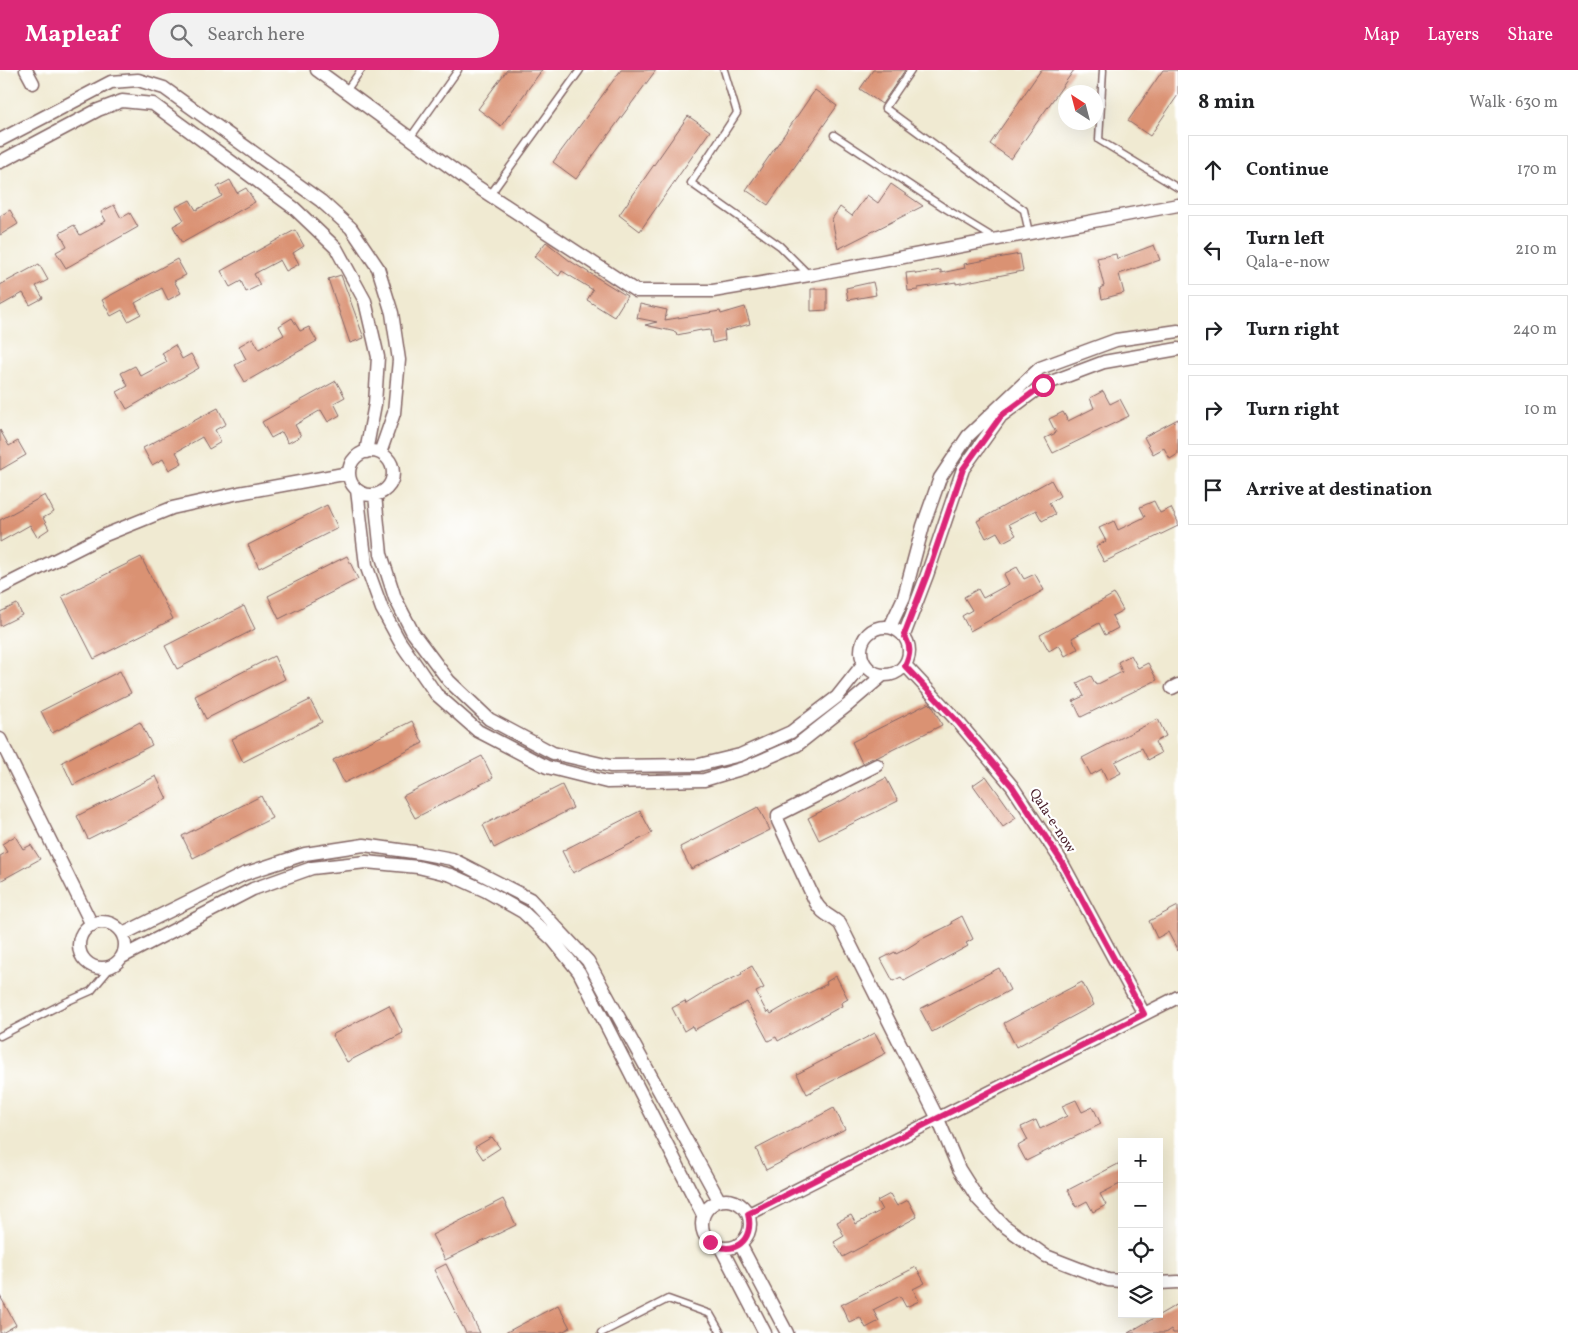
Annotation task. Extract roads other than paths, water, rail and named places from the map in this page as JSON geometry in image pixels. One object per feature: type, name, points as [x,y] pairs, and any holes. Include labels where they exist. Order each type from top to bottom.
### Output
[{"type":"street","points":[[26,70],[33,83]]},
{"type":"street","points":[[316,70],[490,195],[636,291],[713,291],[1178,205]]},
{"type":"street","points":[[0,140],[112,82],[138,80],[164,88],[321,201],[351,228],[378,268],[392,312],[399,360],[394,413],[380,453]]},
{"type":"street","points":[[0,162],[98,110],[122,101],[153,104],[294,208],[336,248],[366,301],[378,357],[375,404],[366,452]]},
{"type":"street","points":[[890,627],[904,597],[923,526],[940,478],[968,436],[1040,368],[1116,340],[1178,331]]},
{"type":"street","points":[[904,635],[927,575],[963,469],[1001,416],[1051,381],[1104,362],[1178,349]]},
{"type":"street","points":[[357,490],[368,495],[375,495],[387,488],[393,476],[393,469],[380,453],[366,452],[359,455],[350,466],[349,473],[350,480],[357,490],[366,565],[382,609],[400,642],[436,694],[478,731],[547,767],[607,782],[704,780],[744,768],[796,745],[883,675]]},
{"type":"street","points":[[0,588],[106,535],[172,508],[239,493],[349,473]]},
{"type":"street","points":[[375,495],[381,554],[395,598],[413,633],[449,681],[489,719],[553,753],[610,766],[699,765],[740,756],[791,732],[837,697],[864,663]]},
{"type":"street","points":[[890,627],[904,635],[910,650],[909,658],[905,666],[899,671],[883,675],[875,673],[864,663],[861,656],[863,640],[874,629],[890,627]]},
{"type":"street","name":"Qala-e-now","points":[[905,666],[959,723],[1012,786],[1060,859],[1144,1014]]},
{"type":"street","points":[[0,739],[5,761],[92,925]]},
{"type":"street","points":[[877,765],[782,811],[778,815],[778,821],[816,903],[821,912],[840,924],[938,1119],[959,1169],[978,1199],[1003,1226],[1046,1256],[1108,1280],[1118,1280]]},
{"type":"street","points":[[122,934],[244,874],[305,854],[364,845],[452,859],[530,899],[588,961],[719,1200]]},
{"type":"street","points":[[122,957],[253,889],[312,868],[366,862],[418,867],[451,875],[486,891],[524,912],[553,940],[579,972],[703,1214]]},
{"type":"street","points":[[106,923],[118,929],[122,934],[125,949],[118,963],[111,967],[96,968],[84,960],[80,954],[80,939],[84,932],[92,925],[106,923]]},
{"type":"street","points":[[748,1214],[1178,997]]},
{"type":"street","points":[[725,1199],[737,1202],[744,1207],[748,1214],[750,1231],[740,1244],[734,1247],[721,1248],[704,1236],[701,1222],[703,1214],[707,1208],[719,1200],[725,1199]]},
{"type":"street","points":[[740,1244],[787,1333]]},
{"type":"street","points":[[721,1248],[765,1333]]},
{"type":"street","points":[[1163,1283],[1178,1282]]},
{"type":"lane","points":[[346,92],[361,70]]},
{"type":"lane","points":[[410,138],[458,70]]},
{"type":"lane","points":[[490,195],[580,70]]},
{"type":"lane","points":[[724,70],[737,113],[691,183],[780,246],[809,274]]},
{"type":"lane","points":[[726,78],[731,70]]},
{"type":"lane","points":[[911,70],[885,108],[1024,210],[1030,232]]},
{"type":"lane","points":[[1103,70],[1099,140],[1178,188]]},
{"type":"lane","points":[[834,135],[995,239]]},
{"type":"lane","points":[[0,1036],[91,991],[111,967]]},
{"type":"lane","points":[[601,1333],[668,1299],[710,1314],[721,1333]]}]
